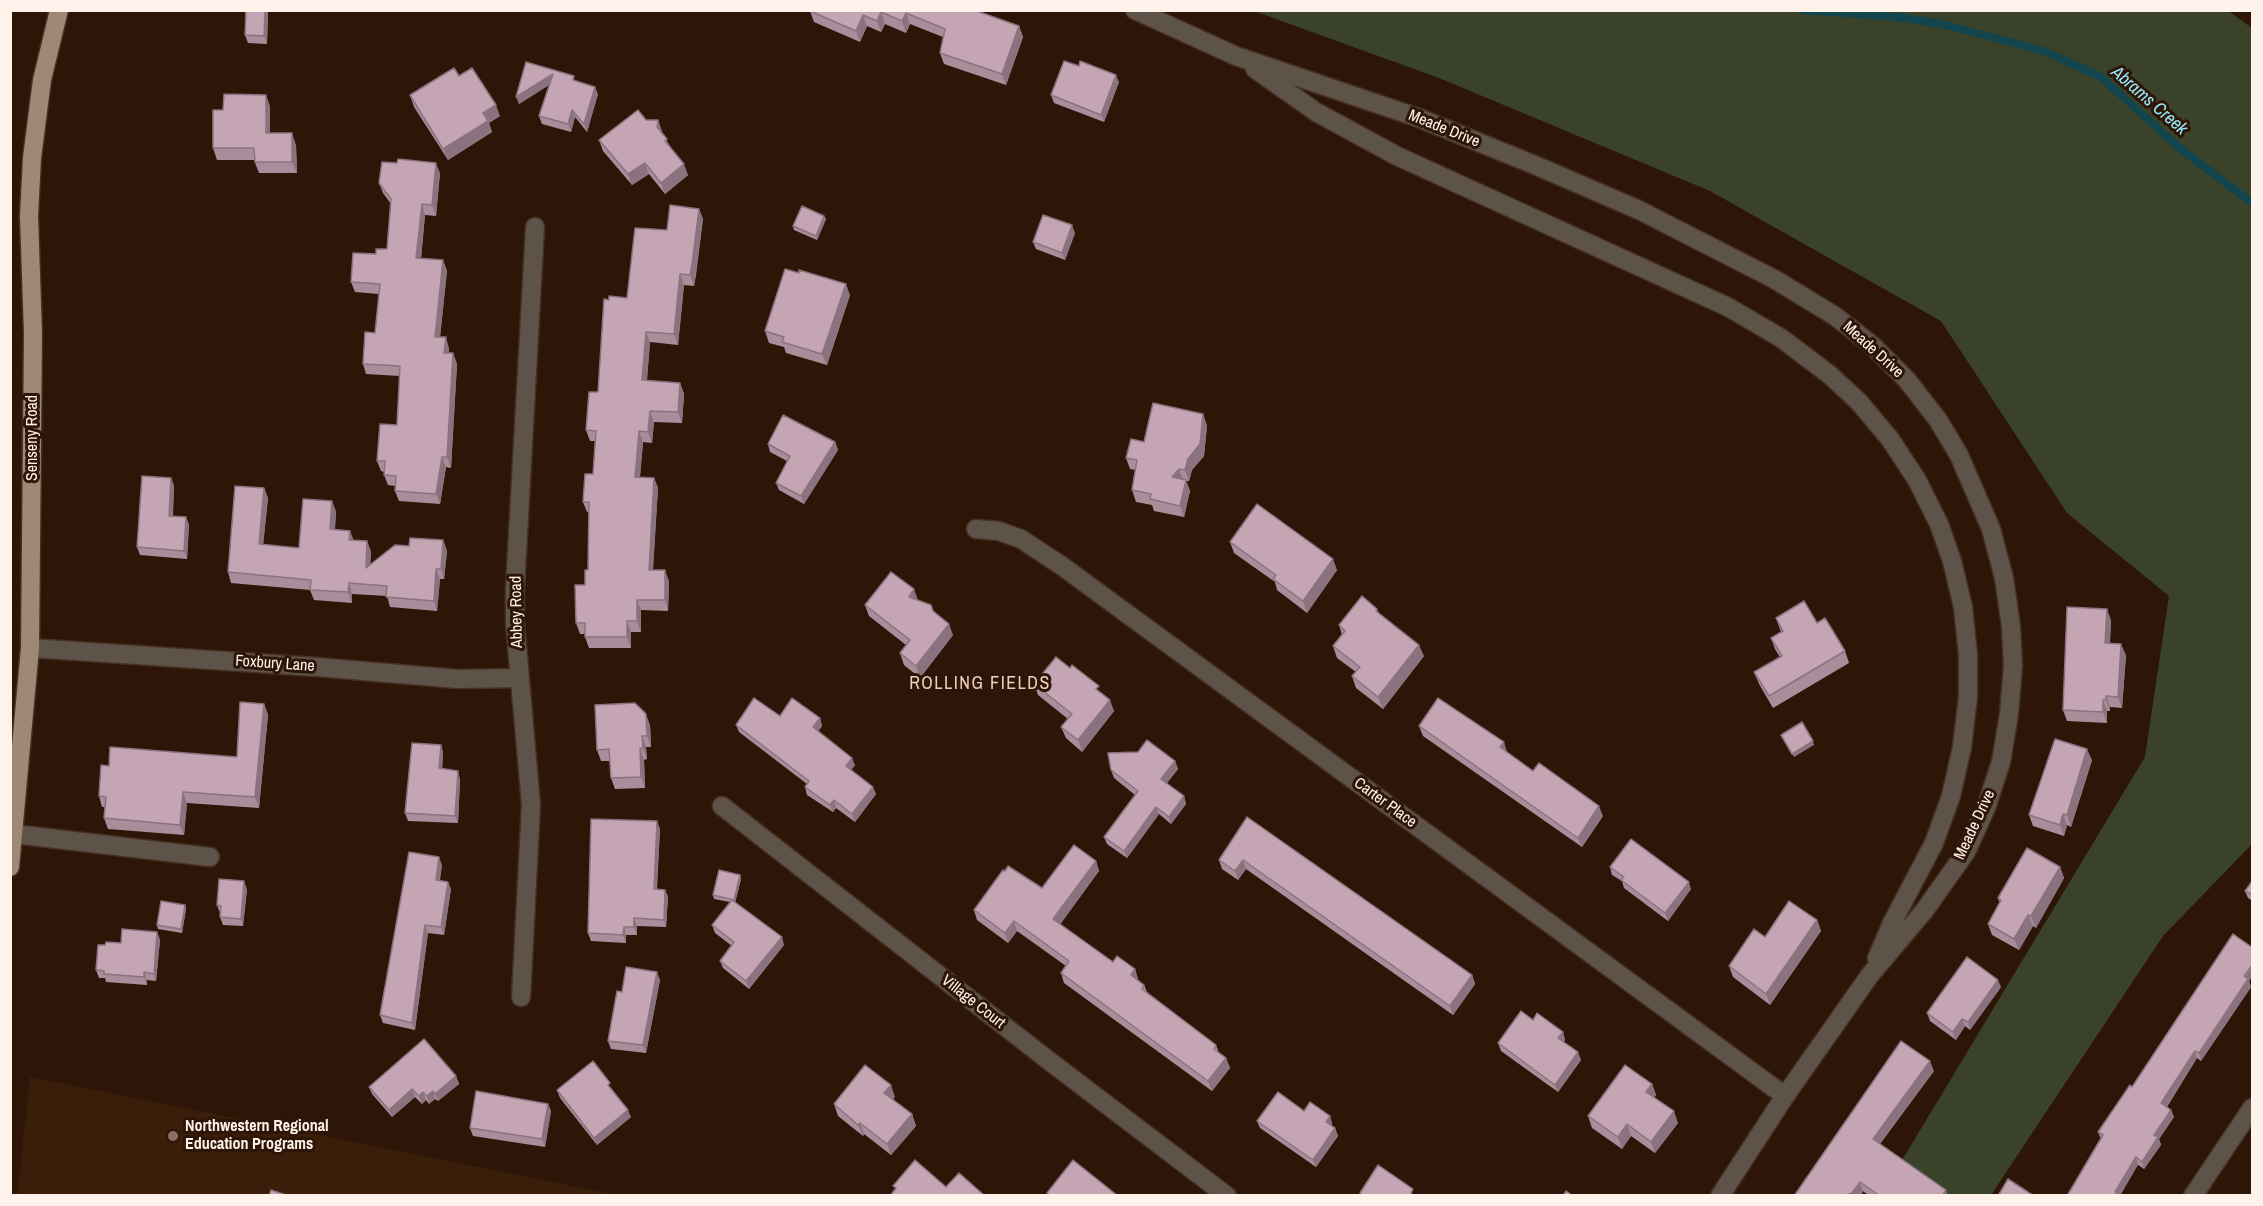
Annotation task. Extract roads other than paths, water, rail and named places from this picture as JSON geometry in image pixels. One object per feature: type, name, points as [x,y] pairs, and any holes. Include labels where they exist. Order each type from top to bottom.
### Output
[{"type":"main road","name":"Senseny Road","points":[[10,867],[30,648],[33,334],[29,216],[33,147],[42,80],[59,10]]},
{"type":"street","name":"Meade Drive","points":[[1135,10],[1236,56],[1419,118],[1537,166],[1639,210],[1774,279],[1835,316],[1873,346],[1907,380],[1938,420],[1976,491],[1991,529],[2004,578],[2013,666],[2009,714],[1998,771],[1986,808],[1966,852],[1924,912],[1870,975],[1785,1095],[1720,1196]]},
{"type":"street","name":"Meade Drive","points":[[1236,56],[1316,112],[1397,156],[1728,308],[1772,333],[1830,375],[1859,402],[1890,440],[1917,480],[1939,524],[1952,561],[1963,608],[1968,655],[1968,697],[1962,747],[1951,796],[1934,843],[1892,923],[1870,975]]},
{"type":"street","name":"Abbey Road","points":[[521,997],[531,806],[515,588],[535,227]]},
{"type":"street","name":"Carter Place","points":[[976,529],[999,531],[1021,539],[1062,566],[1785,1095]]},
{"type":"street","name":"Foxbury Lane","points":[[30,648],[458,679],[520,678]]},
{"type":"street","name":"Village Court","points":[[722,806],[1057,1067],[1227,1196]]},
{"type":"street","points":[[14,834],[210,857]]},
{"type":"street","points":[[2193,1196],[2253,1108]]},
{"type":"waterway","name":"Abrams Creek","points":[[1802,10],[1898,17],[1946,25],[2044,51],[2101,77],[2177,146],[2252,203]]},
{"type":"place","name":"Northwestern Regional Education Programs","points":[[173,1136]]},
{"type":"district","name":"ROLLING FIELDS","points":[[980,684]]}]
